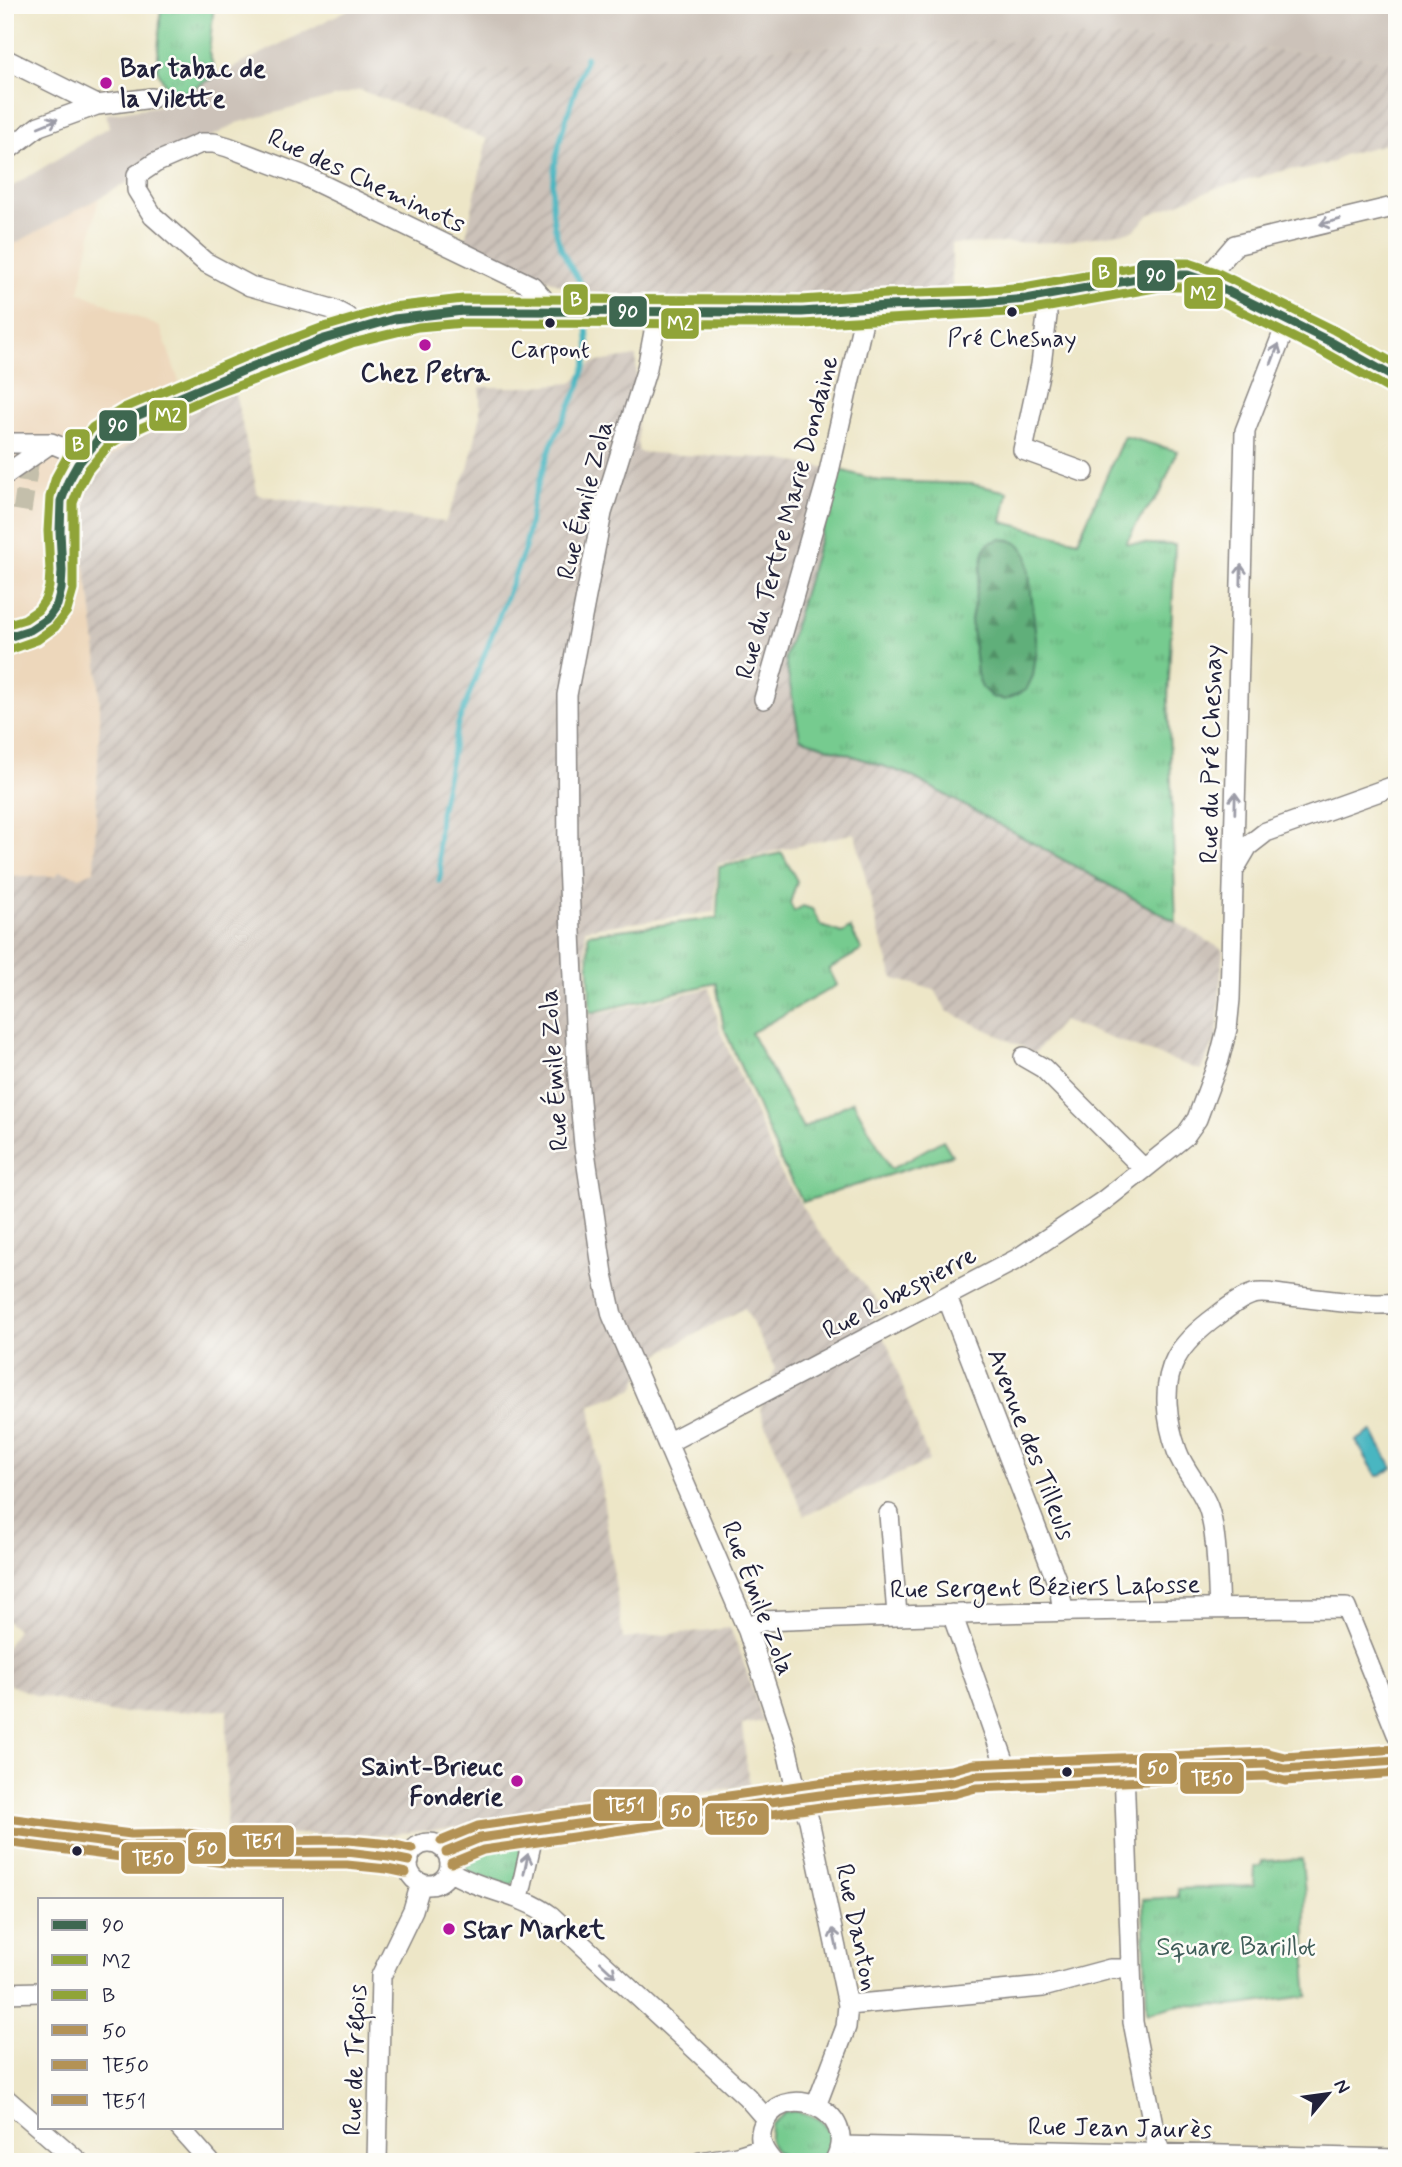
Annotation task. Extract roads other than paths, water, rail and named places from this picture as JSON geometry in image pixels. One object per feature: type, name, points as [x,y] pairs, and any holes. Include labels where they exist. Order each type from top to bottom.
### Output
[{"type":"street","points":[[5,59],[97,105]]},
{"type":"street","points":[[5,152],[39,126],[97,105],[152,98]]},
{"type":"street","name":"Rue des Cheminots","points":[[354,330],[347,317],[332,309],[250,286],[205,262],[153,216],[137,190],[137,175],[155,163],[201,143],[228,147],[302,175],[532,286],[554,311]]},
{"type":"street","points":[[1205,280],[1235,245],[1397,206]]},
{"type":"street","points":[[5,638],[34,628],[49,617],[54,609],[63,581],[60,508],[82,456],[97,439],[119,423],[253,366],[395,318],[470,312],[802,312],[982,303],[1159,275],[1188,275],[1205,280],[1288,320],[1397,379]]},
{"type":"street","points":[[1046,295],[1047,316],[1041,365],[1023,450],[1084,472]]},
{"type":"street","name":"Rue du Tertre Marie Dondaine","points":[[764,699],[828,476],[866,308]]},
{"type":"street","name":"Rue Émile Zola","points":[[658,311],[647,368],[602,513],[567,695],[568,838],[577,1068],[584,1145],[603,1274],[612,1315],[746,1627],[801,1797]]},
{"type":"street","name":"Rue du Pré Chesnay","points":[[1144,1169],[1185,1136],[1197,1119],[1227,1030],[1245,431],[1288,320]]},
{"type":"street","points":[[5,443],[51,443],[82,456]]},
{"type":"street","points":[[5,475],[51,443]]},
{"type":"street","points":[[1233,871],[1248,846],[1266,832],[1397,785]]},
{"type":"street","points":[[1024,1057],[1044,1068],[1144,1169]]},
{"type":"street","name":"Rue Robespierre","points":[[667,1443],[1017,1259],[1102,1202],[1144,1169]]},
{"type":"street","points":[[1219,1608],[1208,1507],[1178,1455],[1170,1429],[1166,1404],[1175,1359],[1191,1338],[1210,1321],[1230,1306],[1255,1294],[1346,1302],[1397,1303]]},
{"type":"street","name":"Avenue des Tilleuls","points":[[947,1297],[1059,1587],[1063,1611]]},
{"type":"street","points":[[889,1514],[897,1615]]},
{"type":"street","name":"Rue Sergent Béziers Lafosse","points":[[746,1627],[762,1621],[897,1615],[1346,1608],[1397,1734]]},
{"type":"street","points":[[952,1614],[1009,1775]]},
{"type":"street","points":[[766,2119],[747,2097],[537,1905],[463,1880],[447,1861],[435,1844],[421,1845],[411,1854],[411,1874],[421,1884],[428,1885],[441,1881],[447,1861],[480,1838],[677,1810],[692,1813],[801,1797],[953,1782],[975,1776],[1266,1764],[1284,1769],[1397,1760]]},
{"type":"street","points":[[1124,1769],[1133,2022],[1162,2158]]},
{"type":"street","name":"Rue Danton","points":[[801,1797],[809,1820],[848,2006],[846,2026],[816,2106]]},
{"type":"street","points":[[5,1830],[131,1846],[152,1844],[241,1853],[361,1853],[409,1861]]},
{"type":"street","points":[[519,1898],[534,1831]]},
{"type":"street","name":"Rue de Tréfois","points":[[377,2162],[381,1976],[413,1910],[421,1884]]},
{"type":"street","points":[[848,2006],[1043,1987],[1110,1969],[1130,1969]]},
{"type":"street","points":[[5,1993],[38,1992]]},
{"type":"street","points":[[5,2098],[38,2127]]},
{"type":"street","points":[[700,2162],[737,2156],[768,2155],[761,2131],[766,2119],[782,2105],[794,2102],[806,2102],[816,2106],[833,2118],[840,2129],[838,2154]]},
{"type":"street","points":[[40,2128],[79,2162]]},
{"type":"street","points":[[180,2128],[209,2162]]},
{"type":"street","name":"Rue Jean Jaurès","points":[[838,2154],[1397,2159]]},
{"type":"water","points":[[1372,1431],[1393,1468],[1380,1476],[1377,1476],[1356,1441]]},
{"type":"waterway","points":[[586,57],[557,153],[552,202],[562,250],[589,297]]},
{"type":"waterway","points":[[439,881],[440,813],[458,724],[525,548],[533,501],[551,445],[579,387],[589,353],[587,325]]},
{"type":"tunnel","points":[[22,511],[30,459]]},
{"type":"place","name":"Bar tabac de la Vilette","points":[[106,83]]},
{"type":"place","name":"Pré Chesnay","points":[[1012,312]]},
{"type":"place","name":"Carpont","points":[[550,323]]},
{"type":"place","name":"Chez Petra","points":[[425,345]]},
{"type":"place","name":"Saint-Brieuc Fonderie","points":[[517,1781]]},
{"type":"place","name":"Star Market","points":[[449,1929]]},
{"type":"park label","name":"Square Barillot","points":[[1236,1946]]}]
